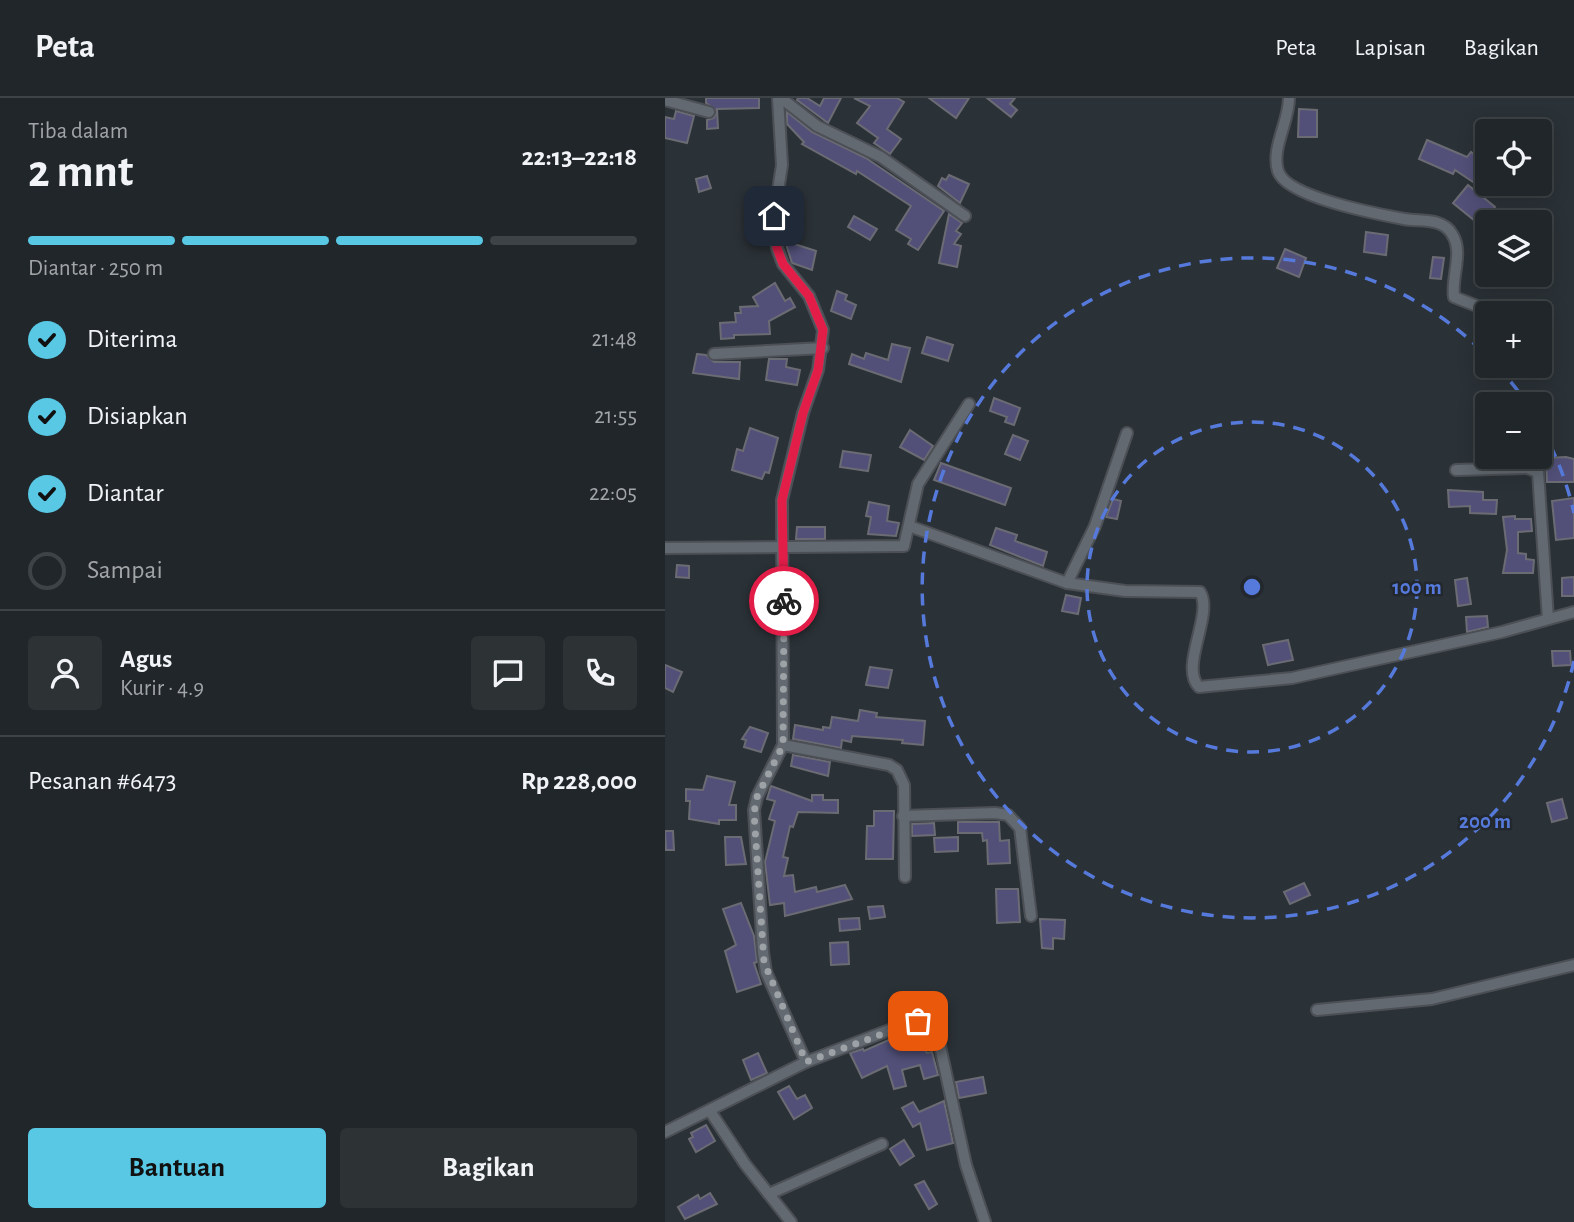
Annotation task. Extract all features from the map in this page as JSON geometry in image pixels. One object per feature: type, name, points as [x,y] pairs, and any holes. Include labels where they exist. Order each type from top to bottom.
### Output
[{"type":"street","points":[[780,98],[817,126],[881,157],[965,216]]},
{"type":"street","points":[[780,98],[782,165],[774,216],[777,248],[783,264],[809,296],[817,313],[823,330],[823,348],[786,476],[782,500],[783,745],[757,797],[754,810],[766,972],[806,1062]]},
{"type":"street","points":[[1289,98],[1289,110],[1277,159],[1282,180],[1289,187],[1326,199],[1388,216],[1437,222],[1447,227],[1457,247],[1454,297],[1475,305]]},
{"type":"street","points":[[665,100],[709,113]]},
{"type":"street","points":[[714,354],[823,348]]},
{"type":"street","points":[[665,548],[904,546],[918,484],[969,404]]},
{"type":"street","points":[[1067,583],[1095,526],[1127,433]]},
{"type":"street","points":[[1456,470],[1527,468],[1538,472],[1548,619]]},
{"type":"street","points":[[909,526],[1067,583],[1125,591],[1200,592],[1203,605],[1193,676],[1199,687],[1292,678],[1502,632],[1574,612]]},
{"type":"street","points":[[783,745],[889,765],[897,770],[904,785],[902,816],[905,877]]},
{"type":"street","points":[[902,816],[995,813],[1015,820],[1020,828],[1031,916]]},
{"type":"street","points":[[1317,1010],[1432,999],[1574,965]]},
{"type":"street","points":[[665,1132],[806,1062],[913,1021],[929,1022],[936,1028],[966,1164],[985,1222]]},
{"type":"street","points":[[710,1111],[791,1222]]},
{"type":"street","points":[[769,1194],[882,1144]]},
{"type":"building","points":[[706,98],[759,98],[759,108],[717,109],[718,128],[707,129],[707,120],[714,118],[717,111],[706,103]]},
{"type":"building","points":[[807,98],[820,106],[824,98],[841,98],[828,123],[797,100]]},
{"type":"building","points":[[854,98],[897,98],[904,102],[887,129],[901,139],[890,154],[874,143],[878,138],[857,123],[870,106]]},
{"type":"building","points":[[929,98],[969,98],[956,118]]},
{"type":"building","points":[[987,98],[1015,98],[1010,104],[1017,110],[1011,117]]},
{"type":"building","points":[[1299,109],[1317,110],[1317,137],[1298,137]]},
{"type":"building","points":[[676,111],[694,116],[687,143],[665,138],[665,117],[674,119]]},
{"type":"building","points":[[787,112],[812,132],[866,158],[944,211],[918,250],[908,244],[911,239],[896,230],[911,206],[857,171],[856,174],[802,144],[804,142],[787,124]]},
{"type":"building","points":[[1427,140],[1467,157],[1471,152],[1475,155],[1475,183],[1455,170],[1453,174],[1419,159]]},
{"type":"building","points":[[949,175],[969,184],[960,203],[938,186],[942,178],[946,180]]},
{"type":"building","points":[[707,176],[711,188],[699,192],[696,179]]},
{"type":"building","points":[[1468,185],[1475,191],[1475,196],[1482,196],[1495,207],[1492,210],[1475,210],[1475,221],[1453,203]]},
{"type":"building","points":[[949,214],[962,223],[956,231],[961,234],[954,244],[961,246],[957,267],[939,263]]},
{"type":"building","points":[[854,216],[877,229],[870,240],[848,227]]},
{"type":"building","points":[[1366,232],[1388,235],[1386,255],[1364,252]]},
{"type":"building","points":[[785,241],[816,251],[812,270],[792,263]]},
{"type":"building","points":[[1285,249],[1306,258],[1299,277],[1277,268]]},
{"type":"building","points":[[1433,257],[1444,258],[1441,279],[1430,278]]},
{"type":"building","points":[[775,283],[785,301],[790,298],[795,307],[769,321],[770,334],[734,335],[734,338],[721,339],[720,323],[736,322],[735,313],[741,313],[740,307],[758,306],[753,297]]},
{"type":"building","points":[[837,291],[847,295],[845,300],[856,305],[851,319],[831,311]]},
{"type":"building","points":[[927,337],[953,345],[948,361],[922,353]]},
{"type":"building","points":[[892,344],[910,348],[901,382],[849,364],[852,354],[864,359],[866,353],[888,360]]},
{"type":"building","points":[[697,354],[706,355],[714,362],[740,362],[739,379],[693,373]]},
{"type":"building","points":[[769,359],[787,359],[786,367],[800,370],[797,385],[766,380]]},
{"type":"building","points":[[994,398],[1020,408],[1014,425],[1005,422],[1007,417],[990,411]]},
{"type":"building","points":[[750,428],[778,438],[769,473],[765,472],[762,479],[732,470],[737,449],[743,451]]},
{"type":"building","points":[[910,430],[933,446],[924,460],[900,447]]},
{"type":"building","points":[[1013,435],[1028,441],[1020,460],[1005,454]]},
{"type":"building","points":[[843,451],[871,455],[868,471],[840,467]]},
{"type":"building","points":[[1552,458],[1574,459],[1574,482],[1547,482],[1546,469],[1552,469]]},
{"type":"building","points":[[941,463],[1011,488],[1005,505],[934,480]]},
{"type":"building","points":[[1448,490],[1483,492],[1483,500],[1497,500],[1496,514],[1470,513],[1470,506],[1449,507]]},
{"type":"building","points":[[1574,498],[1574,538],[1556,540],[1552,501]]},
{"type":"building","points":[[1113,499],[1121,501],[1117,519],[1106,517]]},
{"type":"building","points":[[869,502],[889,506],[887,521],[899,523],[896,536],[868,534],[871,517],[866,516]]},
{"type":"building","points":[[1515,516],[1515,519],[1531,519],[1532,531],[1518,532],[1518,553],[1526,554],[1526,559],[1534,560],[1533,573],[1503,573],[1507,550],[1503,517]]},
{"type":"building","points":[[797,527],[825,527],[825,539],[796,539]]},
{"type":"building","points":[[996,528],[1017,535],[1015,541],[1047,552],[1043,566],[990,545]]},
{"type":"building","points":[[677,565],[689,566],[689,578],[676,577]]},
{"type":"building","points":[[1574,577],[1574,596],[1562,596],[1562,578]]},
{"type":"building","points":[[1467,578],[1471,604],[1458,606],[1455,580]]},
{"type":"building","points":[[1066,595],[1081,598],[1078,614],[1062,611]]},
{"type":"building","points":[[1487,616],[1488,627],[1467,632],[1466,617]]},
{"type":"building","points":[[1288,640],[1293,660],[1268,665],[1263,645]]},
{"type":"building","points":[[1552,651],[1570,651],[1571,665],[1553,666]]},
{"type":"building","points":[[665,665],[682,672],[673,692],[665,688]]},
{"type":"building","points":[[870,667],[892,670],[888,688],[866,685]]},
{"type":"building","points":[[860,710],[877,713],[876,717],[925,721],[923,745],[902,743],[903,740],[852,736],[851,742],[842,740],[841,748],[793,739],[795,725],[823,730],[823,727],[830,728],[832,717],[858,721]]},
{"type":"building","points":[[750,727],[768,733],[761,752],[744,747],[746,740],[742,739]]},
{"type":"building","points":[[793,755],[830,762],[828,776],[791,766]]},
{"type":"building","points":[[707,776],[735,782],[729,805],[736,805],[736,820],[719,820],[719,824],[689,819],[690,801],[686,801],[686,789],[703,790]]},
{"type":"building","points":[[771,786],[812,801],[812,795],[823,795],[823,800],[838,800],[838,813],[798,812],[793,827],[790,826],[783,857],[788,858],[784,876],[793,875],[795,892],[816,887],[817,892],[845,885],[852,899],[785,916],[784,903],[770,905],[765,862],[775,821],[769,819],[775,801],[767,799]]},
{"type":"building","points":[[1562,799],[1567,818],[1552,822],[1547,803]]},
{"type":"building","points":[[874,811],[894,811],[893,859],[866,859],[867,826],[874,826]]},
{"type":"building","points":[[958,822],[999,822],[1000,841],[1009,840],[1010,863],[988,864],[987,840],[983,841],[982,833],[958,833]]},
{"type":"building","points":[[934,823],[935,835],[912,836],[912,824]]},
{"type":"building","points":[[665,831],[673,831],[674,850],[666,850]]},
{"type":"building","points":[[725,837],[741,837],[746,864],[726,865]]},
{"type":"building","points":[[958,837],[958,851],[935,852],[934,838]]},
{"type":"building","points":[[1304,883],[1310,895],[1290,904],[1284,892]]},
{"type":"building","points":[[996,889],[1018,889],[1020,922],[997,923]]},
{"type":"building","points":[[741,903],[754,936],[757,962],[754,963],[761,984],[737,992],[725,951],[736,945],[723,909]]},
{"type":"building","points":[[883,906],[885,917],[870,919],[868,907]]},
{"type":"building","points":[[859,918],[860,929],[840,931],[839,919]]},
{"type":"building","points":[[1040,919],[1065,920],[1064,939],[1053,938],[1053,949],[1042,948]]},
{"type":"building","points":[[848,942],[849,964],[831,965],[830,943]]},
{"type":"building","points":[[909,1031],[916,1042],[920,1040],[927,1053],[932,1052],[938,1075],[924,1079],[920,1065],[902,1070],[906,1086],[894,1089],[887,1066],[862,1078],[850,1053],[863,1049],[864,1051]]},
{"type":"building","points":[[758,1053],[767,1073],[751,1080],[743,1060]]},
{"type":"building","points":[[983,1077],[986,1093],[959,1098],[956,1082]]},
{"type":"building","points":[[789,1086],[797,1099],[805,1095],[812,1108],[794,1119],[778,1092]]},
{"type":"building","points":[[944,1101],[953,1143],[927,1150],[920,1123],[913,1127],[902,1108],[913,1102],[919,1112]]},
{"type":"building","points":[[706,1125],[715,1141],[696,1152],[689,1139],[693,1137],[691,1133]]},
{"type":"building","points":[[904,1140],[914,1156],[900,1165],[890,1149]]},
{"type":"building","points":[[924,1181],[937,1204],[929,1209],[915,1185]]},
{"type":"building","points":[[710,1193],[717,1204],[685,1219],[678,1207],[698,1195],[700,1199]]},
{"type":"way so far","points":[[784,601],[783,745],[757,797],[754,813],[766,972],[806,1062],[918,1021]]},
{"type":"route","points":[[774,216],[777,248],[783,264],[809,296],[823,330],[823,348],[818,370],[803,413],[782,500],[784,601]]}]
